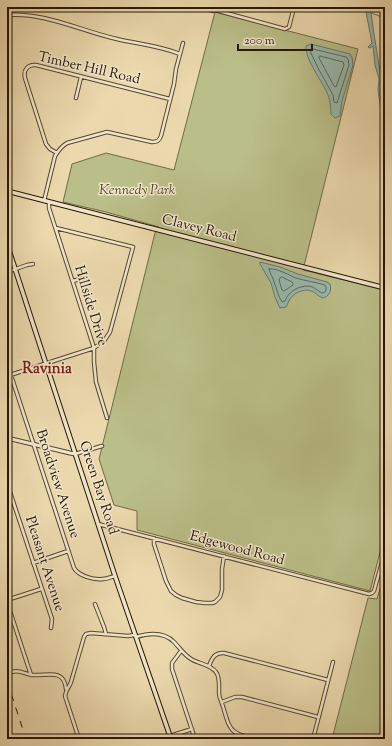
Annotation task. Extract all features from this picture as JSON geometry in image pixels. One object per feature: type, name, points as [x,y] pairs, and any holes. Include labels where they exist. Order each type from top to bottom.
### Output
[{"type":"main road","name":"Clavey Road","points":[[7,191],[385,288]]},
{"type":"main road","name":"Green Bay Road","points":[[7,244],[115,576],[170,738]]},
{"type":"street","points":[[196,7],[214,11],[216,8],[285,29],[289,28],[294,7]]},
{"type":"street","points":[[7,15],[29,15],[42,17],[117,39],[180,54]]},
{"type":"street","points":[[44,200],[57,153],[67,143],[107,132],[157,142],[174,84],[176,69],[183,43]]},
{"type":"street","name":"Timber Hill Road","points":[[57,153],[50,149],[46,144],[24,78],[24,72],[30,65],[36,65],[170,99]]},
{"type":"street","points":[[76,98],[81,77]]},
{"type":"street","points":[[7,160],[9,167]]},
{"type":"street","name":"Hillside Drive","points":[[49,202],[49,208],[94,348],[96,382],[107,418]]},
{"type":"street","points":[[7,376],[94,348],[107,338],[110,332],[133,247],[56,228]]},
{"type":"street","points":[[7,272],[33,264]]},
{"type":"street","points":[[73,281],[83,278]]},
{"type":"street","name":"Broadview Avenue","points":[[7,363],[76,572],[99,580],[115,576]]},
{"type":"street","points":[[7,438],[75,454],[102,446]]},
{"type":"street","name":"Pleasant Avenue","points":[[7,483],[10,498],[52,619],[52,628]]},
{"type":"street","name":"Edgewood Road","points":[[98,524],[365,593],[371,593],[374,591],[385,551]]},
{"type":"street","points":[[154,538],[169,588],[176,595],[200,603],[215,602],[220,597],[222,590],[222,569],[224,556]]},
{"type":"street","points":[[33,562],[68,551]]},
{"type":"street","points":[[31,675],[7,601],[42,589]]},
{"type":"street","points":[[95,604],[106,634]]},
{"type":"street","points":[[66,690],[70,685],[86,634],[91,633],[128,636],[155,634],[166,637],[175,642],[181,651],[191,659],[209,666],[215,671],[218,675],[219,693],[232,730],[238,734],[258,739]]},
{"type":"street","points":[[181,651],[172,663],[172,669],[195,739]]},
{"type":"street","points":[[209,666],[214,655],[224,653],[328,680]]},
{"type":"street","points":[[313,739],[333,662]]},
{"type":"street","points":[[12,672],[18,671],[31,675],[49,674],[59,676],[63,679],[66,690],[65,697],[79,739]]},
{"type":"street","points":[[63,679],[72,677]]},
{"type":"street","points":[[222,702],[242,697],[318,716]]},
{"type":"street","points":[[170,738],[192,729]]},
{"type":"street","points":[[7,731],[10,739]]},
{"type":"green space","name":"Kennedy Park","points":[[215,12],[358,49],[303,270],[385,290],[385,533],[370,591],[137,530],[137,511],[114,505],[99,459],[155,233],[159,227],[63,202],[72,164],[106,153],[174,170]]},
{"type":"green space","points":[[385,571],[385,739],[332,739],[368,598],[377,599]]},
{"type":"water","points":[[365,7],[369,7],[371,13],[383,100],[385,100],[385,129],[378,90],[379,79],[375,65],[373,46],[370,48],[368,47],[372,43]]},
{"type":"water","points":[[311,44],[350,54],[352,57],[353,65],[342,101],[340,116],[335,118],[331,114],[330,102],[326,90],[306,52],[306,46]]},
{"type":"water","points":[[260,262],[327,282],[330,284],[331,289],[326,296],[322,298],[308,290],[302,291],[297,293],[289,300],[286,307],[280,308],[271,283]]},
{"type":"waterway","points":[[371,13],[385,18]]},
{"type":"railway","points":[[7,681],[26,739]]},
{"type":"district","name":"Ravinia","points":[[47,369]]}]
